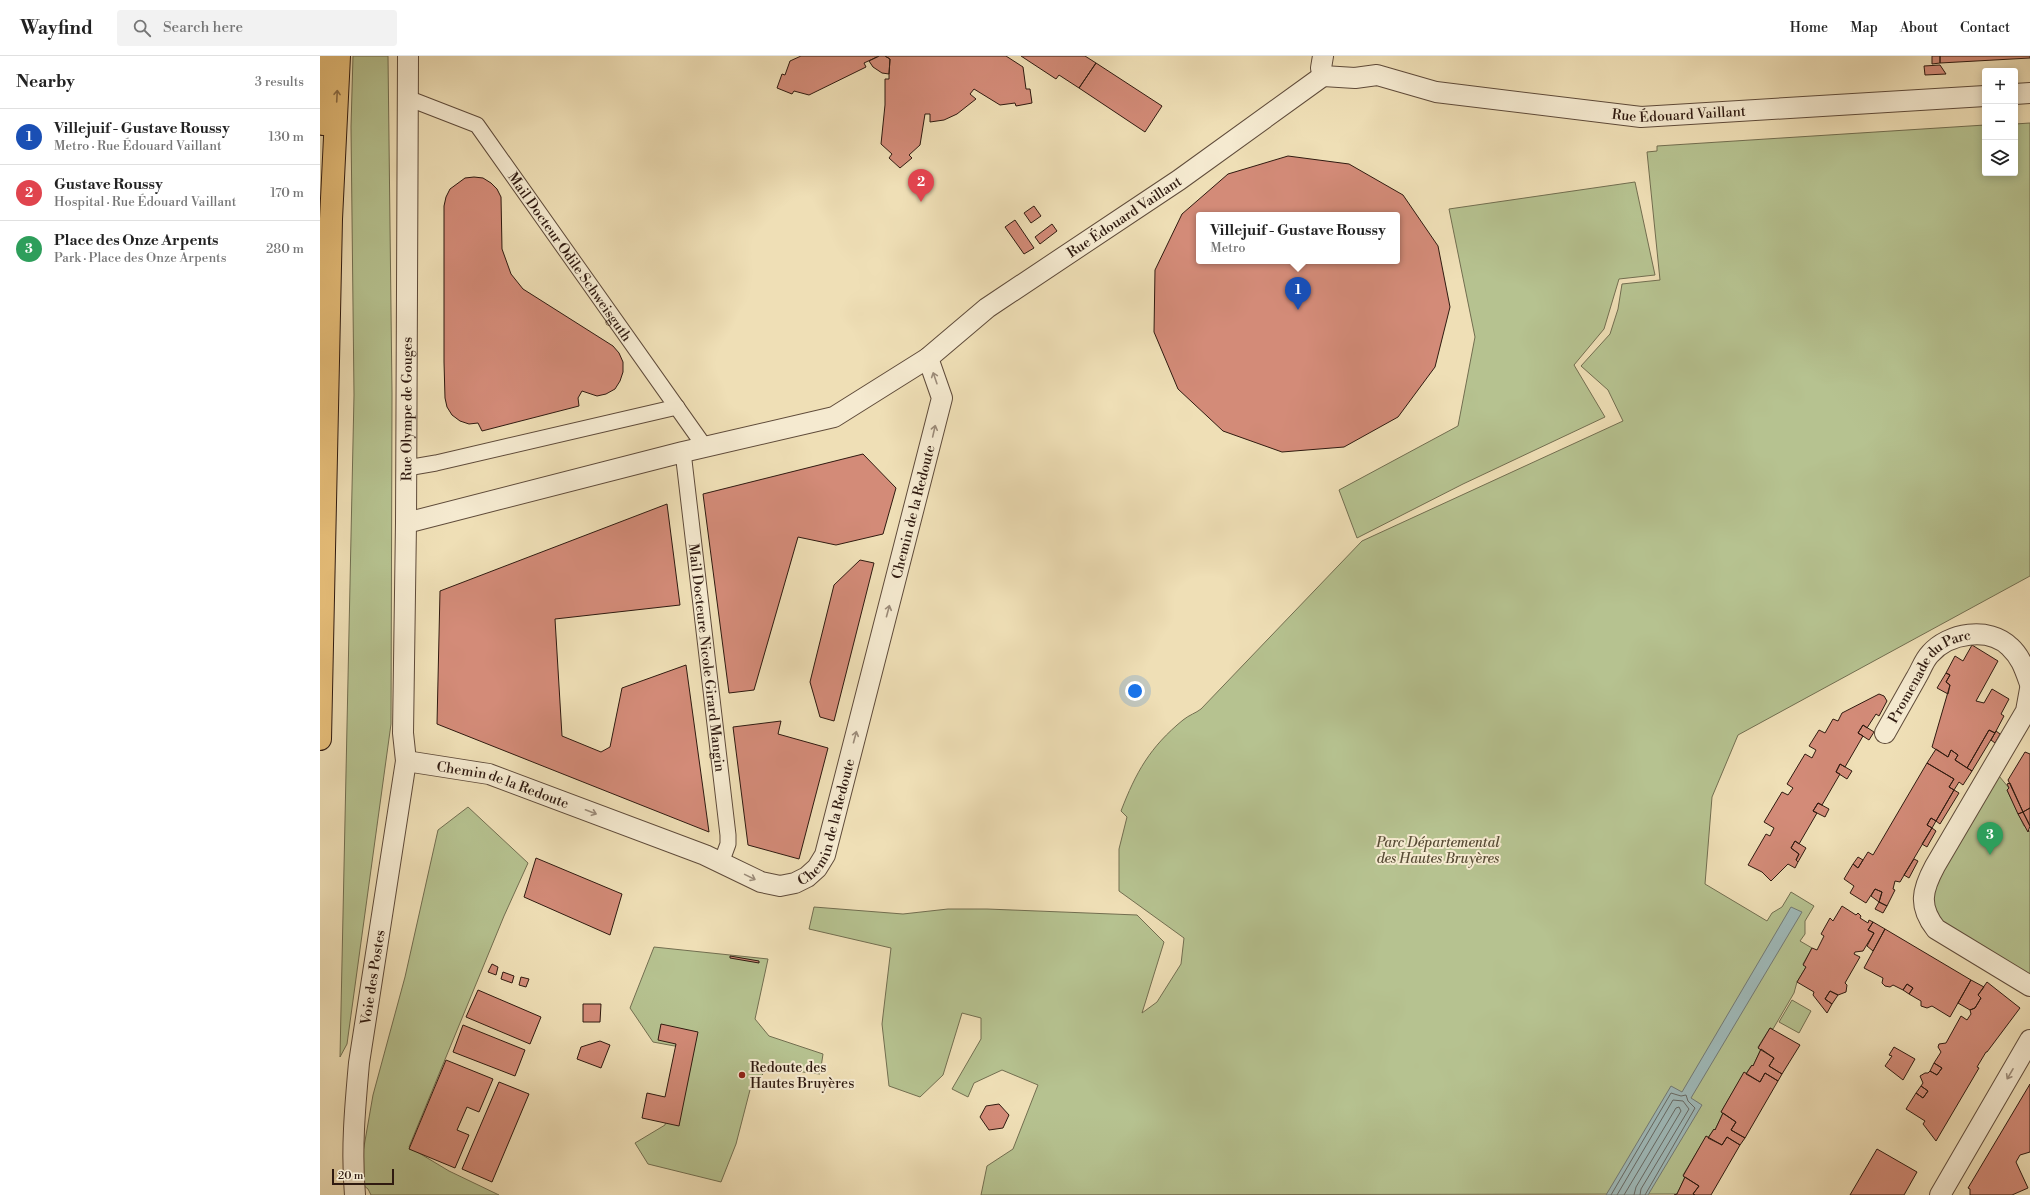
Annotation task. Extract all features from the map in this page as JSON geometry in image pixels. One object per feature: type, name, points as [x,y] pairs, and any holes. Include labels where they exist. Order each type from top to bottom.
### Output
[{"type":"highway","points":[[320,739],[331,219],[339,56]]},
{"type":"highway","points":[[320,57],[325,171],[331,219]]},
{"type":"street","name":"Rue Olympe de Gouges","points":[[406,761],[403,733],[410,99],[408,56]]},
{"type":"street","points":[[1323,56],[1321,68],[1323,76]]},
{"type":"street","name":"Rue Édouard Vaillant","points":[[406,523],[705,446],[834,416],[928,358],[987,308],[1179,180],[1323,76],[1355,78],[1377,75],[1436,92],[1640,117],[1982,96]]},
{"type":"street","points":[[2018,94],[2030,93]]},
{"type":"street","name":"Mail Docteur Odile Schweisguth","points":[[410,99],[477,125],[705,446]]},
{"type":"street","name":"Chemin de la Redoute","points":[[406,761],[489,774],[721,862],[761,882],[780,886],[795,883],[807,877],[817,868],[825,855],[942,398],[928,358]]},
{"type":"street","points":[[406,468],[436,463],[677,407]]},
{"type":"street","name":"Mail Docteure Nicole Girard Mangin","points":[[683,452],[728,835],[728,844],[721,862]]},
{"type":"street","name":"Promenade du Parc","points":[[1885,733],[1930,654],[1945,642],[1963,635],[1980,635],[1995,638],[2009,645],[2020,659],[2030,684]]},
{"type":"street","points":[[2030,689],[2026,711],[1926,883],[1924,896],[1924,908],[1929,920],[1936,929],[2030,986]]},
{"type":"street","name":"Voie des Postes","points":[[355,1195],[353,1172],[359,1063],[406,761]]},
{"type":"street","points":[[1942,1194],[2030,1040]]},
{"type":"green space","points":[[353,56],[388,56],[392,394],[391,724],[347,1044],[340,1057],[354,395],[351,127]]},
{"type":"green space","name":"Parc Départemental des Hautes Bruyères","points":[[2030,123],[2030,576],[1738,735],[1712,797],[1705,884],[1767,921],[1772,913],[1782,907],[1791,892],[1814,906],[1805,921],[1805,934],[1800,941],[1812,948],[1803,964],[1806,967],[1797,982],[1794,993],[1773,1029],[1770,1028],[1758,1047],[1761,1049],[1753,1066],[1751,1066],[1746,1074],[1744,1073],[1721,1112],[1723,1113],[1715,1130],[1714,1129],[1708,1138],[1706,1137],[1683,1175],[1685,1177],[1677,1194],[981,1195],[987,1166],[1013,1149],[1038,1085],[1002,1070],[974,1083],[968,1097],[952,1089],[981,1039],[981,1018],[962,1013],[943,1075],[920,1097],[889,1086],[882,1024],[891,948],[809,929],[814,907],[903,914],[948,909],[987,909],[1137,915],[1164,942],[1142,1013],[1157,1002],[1181,964],[1184,938],[1119,891],[1119,849],[1127,817],[1121,811],[1132,784],[1145,761],[1171,730],[1183,720],[1201,709],[1362,541],[1623,421],[1608,390],[1581,366],[1610,334],[1618,309],[1622,284],[1660,280],[1647,152],[1657,151],[1657,146],[1982,125],[1982,176],[2018,176],[2018,124]]},
{"type":"green space","points":[[1635,182],[1655,275],[1619,279],[1604,329],[1574,365],[1605,417],[1463,484],[1357,538],[1339,490],[1458,426],[1475,337],[1449,209]]},
{"type":"green space","points":[[1999,776],[2009,788],[2007,790],[2024,826],[2026,826],[2028,831],[2030,831],[2030,976],[1940,921],[1932,906],[1935,879]]},
{"type":"green space","points":[[468,807],[528,863],[504,916],[409,1147],[449,1171],[499,1195],[371,1195],[368,1189],[358,1181],[373,1095],[405,977],[438,830]]},
{"type":"green space","points":[[654,947],[768,959],[755,1019],[769,1036],[823,1054],[820,1074],[769,1068],[751,1086],[736,1144],[721,1182],[648,1164],[635,1143],[665,1125],[680,1047],[653,1042],[630,1008]]},
{"type":"green space","points":[[1792,1000],[1811,1011],[1799,1033],[1779,1022]]},
{"type":"water","points":[[1791,907],[1802,912],[1691,1098],[1702,1105],[1648,1195],[1606,1195],[1671,1086],[1682,1092]]},
{"type":"building","points":[[801,56],[879,56],[864,63],[866,67],[809,95],[794,91],[792,94],[777,88],[782,74],[785,75],[790,61]]},
{"type":"building","points":[[879,56],[885,56],[890,59],[889,74],[882,73],[873,67],[869,61]]},
{"type":"building","points":[[885,56],[1006,56],[1023,67],[1026,89],[1030,89],[1032,103],[1016,106],[1015,103],[1000,105],[974,89],[970,94],[976,99],[957,114],[944,120],[930,122],[930,114],[925,114],[920,145],[909,155],[912,158],[900,168],[889,158],[892,154],[881,144],[885,105],[885,79],[889,79],[890,59]]},
{"type":"building","points":[[1021,56],[1085,56],[1096,63],[1079,88],[1059,75],[1056,79]]},
{"type":"building","points":[[1932,56],[1940,56],[1940,63],[1932,64]]},
{"type":"building","points":[[1940,56],[2030,56],[2030,58],[1940,63]]},
{"type":"building","points":[[1096,63],[1162,106],[1145,132],[1079,88]]},
{"type":"building","points":[[1940,65],[1946,74],[1925,75],[1924,66]]},
{"type":"building","points":[[1288,156],[1349,164],[1403,195],[1438,246],[1450,307],[1435,367],[1398,417],[1344,447],[1282,452],[1223,431],[1178,389],[1154,332],[1155,270],[1182,214],[1228,174]]},
{"type":"building","points":[[465,178],[483,178],[491,183],[497,189],[501,197],[502,249],[511,274],[523,289],[613,346],[619,353],[623,362],[623,372],[615,389],[606,394],[597,396],[582,391],[578,398],[579,406],[482,431],[478,423],[469,424],[460,421],[452,415],[447,407],[445,398],[444,206],[450,189]]},
{"type":"building","points":[[1034,206],[1041,216],[1031,223],[1024,213]]},
{"type":"building","points":[[1015,220],[1034,248],[1024,254],[1005,227]]},
{"type":"building","points":[[1052,224],[1057,231],[1040,244],[1035,237]]},
{"type":"building","points":[[863,454],[896,488],[883,534],[836,545],[798,537],[754,690],[729,693],[703,494]]},
{"type":"building","points":[[667,504],[680,605],[555,619],[562,736],[601,752],[610,747],[622,688],[686,665],[709,832],[437,724],[440,591]]},
{"type":"building","points":[[860,560],[874,563],[834,721],[820,717],[810,682],[834,585]]},
{"type":"building","points":[[1972,645],[1998,661],[1976,701],[1984,703],[1992,689],[2009,699],[2001,714],[2004,716],[1995,733],[1989,730],[1967,768],[1955,760],[1958,755],[1951,750],[1948,757],[1932,747],[1950,685],[1946,682],[1950,675],[1946,673],[1955,656],[1963,661]]},
{"type":"building","points":[[1946,673],[1950,675],[1946,682],[1950,685],[1948,694],[1937,688]]},
{"type":"building","points":[[1879,694],[1884,696],[1887,701],[1879,716],[1876,714],[1867,728],[1863,725],[1858,733],[1863,736],[1845,767],[1840,764],[1836,772],[1840,774],[1822,805],[1818,803],[1813,811],[1817,813],[1799,844],[1795,841],[1791,848],[1799,854],[1796,860],[1798,862],[1795,868],[1788,864],[1771,881],[1762,872],[1748,865],[1766,834],[1770,836],[1774,828],[1764,822],[1782,792],[1788,795],[1793,788],[1787,784],[1805,754],[1812,758],[1816,750],[1809,746],[1819,730],[1825,733],[1833,719],[1838,721],[1842,713]]},
{"type":"building","points":[[781,721],[778,734],[828,748],[799,859],[748,845],[733,727]]},
{"type":"building","points":[[1863,725],[1874,732],[1869,740],[1858,733]]},
{"type":"building","points":[[1989,730],[1995,733],[1972,771],[1967,768]]},
{"type":"building","points":[[1996,731],[2000,734],[1995,743],[1991,740]]},
{"type":"building","points":[[1936,749],[1948,757],[1951,750],[1958,755],[1955,760],[1972,771],[1963,785],[1959,782],[1954,790],[1949,787],[1954,779],[1927,763]]},
{"type":"building","points":[[2025,752],[2030,754],[2030,808],[2023,812],[2008,780]]},
{"type":"building","points":[[1927,763],[1954,779],[1949,787],[1954,790],[1936,821],[1931,818],[1927,825],[1932,828],[1900,882],[1895,881],[1893,889],[1895,890],[1887,906],[1879,902],[1882,892],[1875,889],[1866,903],[1850,893],[1854,886],[1844,879],[1853,864],[1858,868],[1868,852],[1873,855]]},
{"type":"building","points":[[1840,764],[1852,771],[1847,779],[1836,772]]},
{"type":"building","points":[[2010,783],[2023,812],[2018,814],[2007,790],[2009,788],[2007,784]]},
{"type":"building","points":[[1954,790],[1959,793],[1940,824],[1936,821]]},
{"type":"building","points":[[1818,803],[1829,809],[1825,817],[1813,811]]},
{"type":"building","points":[[2030,808],[2030,826],[2023,812]]},
{"type":"building","points":[[2023,812],[2030,826],[2028,832],[2018,814]]},
{"type":"building","points":[[1931,818],[1936,821],[1932,828],[1927,825]]},
{"type":"building","points":[[1932,828],[1936,831],[1927,847],[1922,844]]},
{"type":"building","points":[[1795,841],[1806,848],[1798,862],[1796,860],[1799,854],[1791,848]]},
{"type":"building","points":[[1858,857],[1863,860],[1858,868],[1853,864]]},
{"type":"building","points":[[536,858],[622,894],[610,935],[524,897]]},
{"type":"building","points":[[1914,859],[1918,861],[1909,878],[1904,875]]},
{"type":"building","points":[[1875,889],[1882,892],[1879,902],[1871,896]]},
{"type":"building","points":[[1879,902],[1887,906],[1883,913],[1875,909]]},
{"type":"building","points":[[1842,906],[1856,915],[1858,913],[1861,916],[1860,918],[1868,923],[1869,920],[1873,922],[1868,930],[1874,933],[1863,951],[1855,952],[1854,954],[1860,957],[1845,983],[1847,985],[1846,992],[1838,995],[1830,991],[1825,999],[1832,1004],[1827,1013],[1813,995],[1814,992],[1797,982],[1806,967],[1803,965],[1812,948],[1817,950],[1824,936],[1821,934],[1830,918],[1833,921]]},
{"type":"building","points":[[1873,922],[1885,929],[1873,951],[1867,946],[1874,933],[1868,930]]},
{"type":"building","points":[[1885,929],[1971,980],[1950,1017],[1932,1006],[1927,1008],[1921,1006],[1921,1001],[1909,994],[1913,988],[1907,984],[1903,990],[1893,985],[1890,987],[1885,986],[1882,983],[1883,978],[1864,968]]},
{"type":"building","points":[[730,956],[759,961],[759,963],[730,958]]},
{"type":"building","points":[[492,964],[498,967],[496,975],[488,972]]},
{"type":"building","points":[[503,972],[514,976],[512,983],[501,979]]},
{"type":"building","points":[[521,977],[529,979],[526,987],[519,985]]},
{"type":"building","points":[[1971,980],[1984,987],[1978,995],[1981,998],[1975,1008],[1970,1010],[1958,1003]]},
{"type":"building","points":[[1987,982],[2020,1008],[1986,1052],[1977,1067],[1979,1068],[1936,1141],[1923,1124],[1925,1121],[1906,1109],[1916,1093],[1923,1098],[1928,1091],[1921,1086],[1923,1083],[1920,1076],[1930,1071],[1937,1075],[1942,1068],[1934,1063],[1941,1052],[1938,1047],[1939,1044],[1946,1043],[1961,1016],[1967,1020],[1971,1014],[1970,1010],[1975,1008],[1981,998],[1978,995]]},
{"type":"building","points":[[1907,984],[1913,988],[1909,994],[1903,990]]},
{"type":"building","points":[[478,990],[541,1017],[530,1044],[466,1017]]},
{"type":"building","points":[[1830,991],[1838,995],[1832,1004],[1825,999]]},
{"type":"building","points":[[583,1004],[601,1004],[600,1022],[583,1022]]},
{"type":"building","points":[[661,1024],[698,1032],[679,1126],[642,1118],[647,1093],[665,1097],[676,1044],[658,1040]]},
{"type":"building","points":[[463,1025],[525,1050],[515,1076],[453,1052]]},
{"type":"building","points":[[1770,1028],[1800,1045],[1782,1074],[1769,1066],[1774,1058],[1758,1048]]},
{"type":"building","points":[[600,1041],[610,1045],[601,1068],[577,1059],[581,1047]]},
{"type":"building","points":[[1894,1047],[1915,1059],[1903,1080],[1885,1066],[1892,1056],[1889,1055]]},
{"type":"building","points":[[1761,1049],[1774,1058],[1769,1066],[1782,1074],[1778,1081],[1765,1073],[1760,1082],[1746,1074],[1752,1065],[1753,1066]]},
{"type":"building","points":[[446,1060],[493,1079],[479,1112],[467,1107],[457,1130],[469,1135],[455,1168],[409,1149]]},
{"type":"building","points":[[1934,1063],[1942,1068],[1937,1075],[1930,1071]]},
{"type":"building","points":[[1744,1072],[1760,1082],[1765,1073],[1778,1081],[1745,1138],[1731,1130],[1736,1122],[1721,1112]]},
{"type":"building","points":[[499,1082],[529,1094],[492,1182],[462,1169]]},
{"type":"building","points":[[2030,1084],[2030,1152],[2020,1155],[2016,1162],[2028,1188],[2012,1195],[1970,1195],[1970,1189],[1968,1188]]},
{"type":"building","points":[[1921,1086],[1928,1091],[1923,1098],[1916,1093]]},
{"type":"building","points":[[999,1104],[1009,1115],[1003,1128],[989,1130],[980,1117],[986,1106]]},
{"type":"building","points":[[1723,1113],[1736,1122],[1731,1130],[1745,1138],[1740,1145],[1727,1137],[1722,1145],[1708,1138],[1714,1129],[1715,1130]]},
{"type":"building","points":[[1706,1136],[1722,1145],[1727,1137],[1740,1145],[1711,1195],[1695,1195],[1693,1194],[1699,1186],[1683,1176]]},
{"type":"building","points":[[1877,1149],[1917,1172],[1904,1195],[1850,1195]]},
{"type":"building","points":[[1685,1177],[1699,1186],[1693,1194],[1695,1195],[1674,1195],[1677,1194]]},
{"type":"place","name":"Gustave Roussy","points":[[921,202]]},
{"type":"place","name":"Villejuif - Gustave Roussy","points":[[1298,310]]},
{"type":"place","name":"Place des Onze Arpents","points":[[1990,855]]},
{"type":"place","name":"Redoute des Hautes Bruyères","points":[[742,1075]]}]
